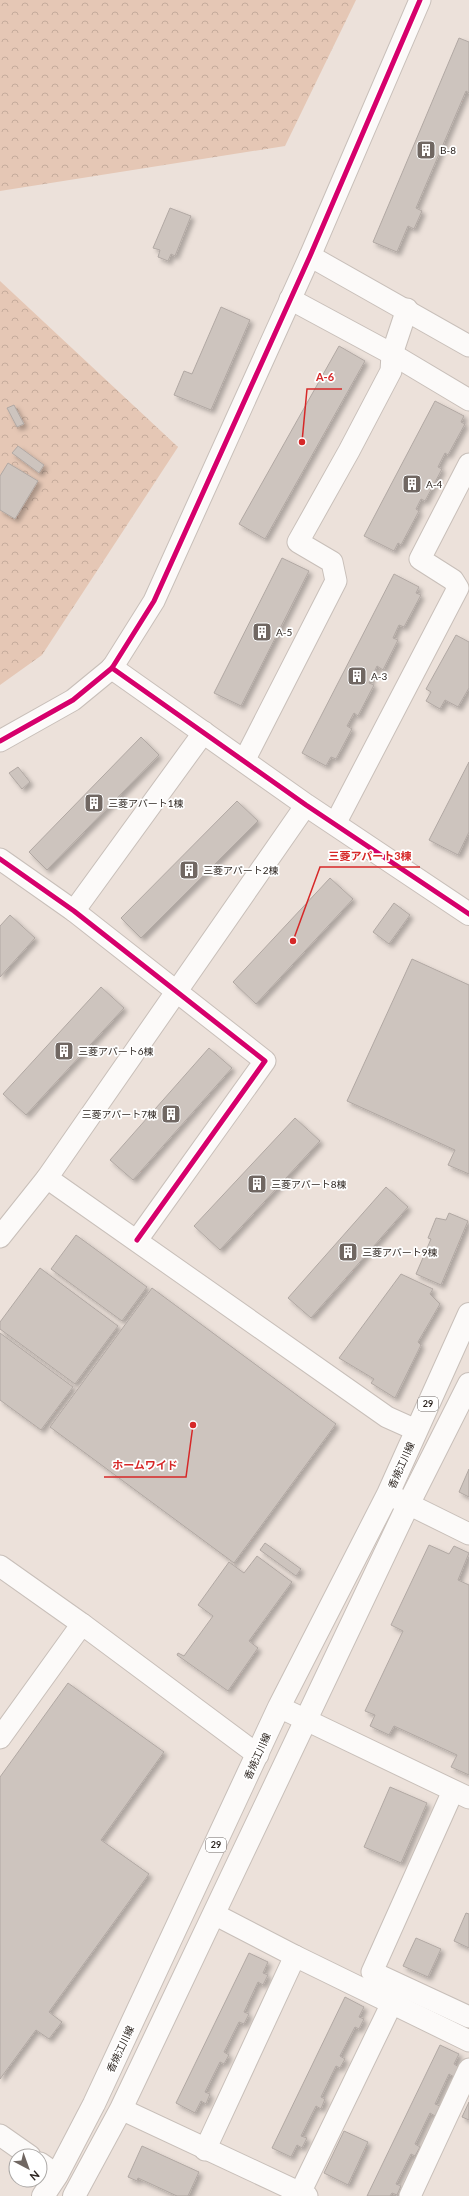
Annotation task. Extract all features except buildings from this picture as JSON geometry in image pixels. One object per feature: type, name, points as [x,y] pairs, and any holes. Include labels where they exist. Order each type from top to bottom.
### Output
[{"type":"main road","points":[[112,668],[306,805],[469,914]]},
{"type":"main road","name":"香焼江川線","points":[[48,2169],[94,2104],[258,1755],[279,1707],[388,1494],[468,1318]]},
{"type":"main road","points":[[74,2196],[121,2109],[408,1505],[469,1384]]},
{"type":"street","points":[[0,742],[73,700],[112,668],[154,601],[310,256],[420,0]]},
{"type":"street","points":[[310,256],[469,346]]},
{"type":"street","points":[[290,299],[392,354],[469,400]]},
{"type":"street","points":[[244,761],[336,581],[332,562],[298,542],[350,451],[391,371],[392,354],[407,310]]},
{"type":"street","points":[[335,824],[458,588],[453,580],[420,559],[469,464]]},
{"type":"street","points":[[74,911],[204,732]]},
{"type":"street","points":[[0,1237],[47,1178],[306,805]]},
{"type":"street","points":[[0,860],[74,911],[265,1060],[138,1240]]},
{"type":"street","points":[[47,1178],[138,1240],[387,1417],[416,1430]]},
{"type":"street","points":[[388,1494],[469,1534]]},
{"type":"street","points":[[0,1566],[82,1624],[258,1755]]},
{"type":"street","points":[[0,1738],[82,1624]]},
{"type":"street","points":[[279,1707],[307,1719],[461,1795],[372,1972],[468,2013]]},
{"type":"street","points":[[214,1914],[295,1956],[469,2041]]},
{"type":"street","points":[[205,2150],[295,1956]]},
{"type":"street","points":[[121,2109],[205,2150],[303,2194],[392,2003]]},
{"type":"street","points":[[410,2196],[469,2069]]},
{"type":"street","points":[[0,2135],[19,2148]]},
{"type":"green space","points":[[0,0],[356,0],[285,146],[0,191]]},
{"type":"green space","points":[[0,281],[178,447],[42,655],[0,685]]},
{"type":"cycle path","points":[[0,741],[73,700],[112,668],[154,601],[310,256],[420,0]]},
{"type":"cycle path","points":[[112,668],[306,805],[469,914]]},
{"type":"cycle path","points":[[0,859],[74,911],[265,1061],[137,1240]]},
{"type":"place","name":"B-8","points":[[426,150]]},
{"type":"place","name":"A-6","points":[[302,442]]},
{"type":"place","name":"A-4","points":[[412,484]]},
{"type":"place","name":"A-5","points":[[262,632]]},
{"type":"place","name":"A-3","points":[[357,676]]},
{"type":"place","name":"三菱アパート1棟","points":[[94,803]]},
{"type":"place","name":"三菱アパート2棟","points":[[189,870]]},
{"type":"place","name":"三菱アパート3棟","points":[[293,941]]},
{"type":"place","name":"三菱アパート6棟","points":[[64,1051]]},
{"type":"place","name":"三菱アパート7棟","points":[[171,1114]]},
{"type":"place","name":"三菱アパート8棟","points":[[257,1184]]},
{"type":"place","name":"三菱アパート9棟","points":[[348,1252]]},
{"type":"place","name":"ホームワイド","points":[[193,1425]]}]
